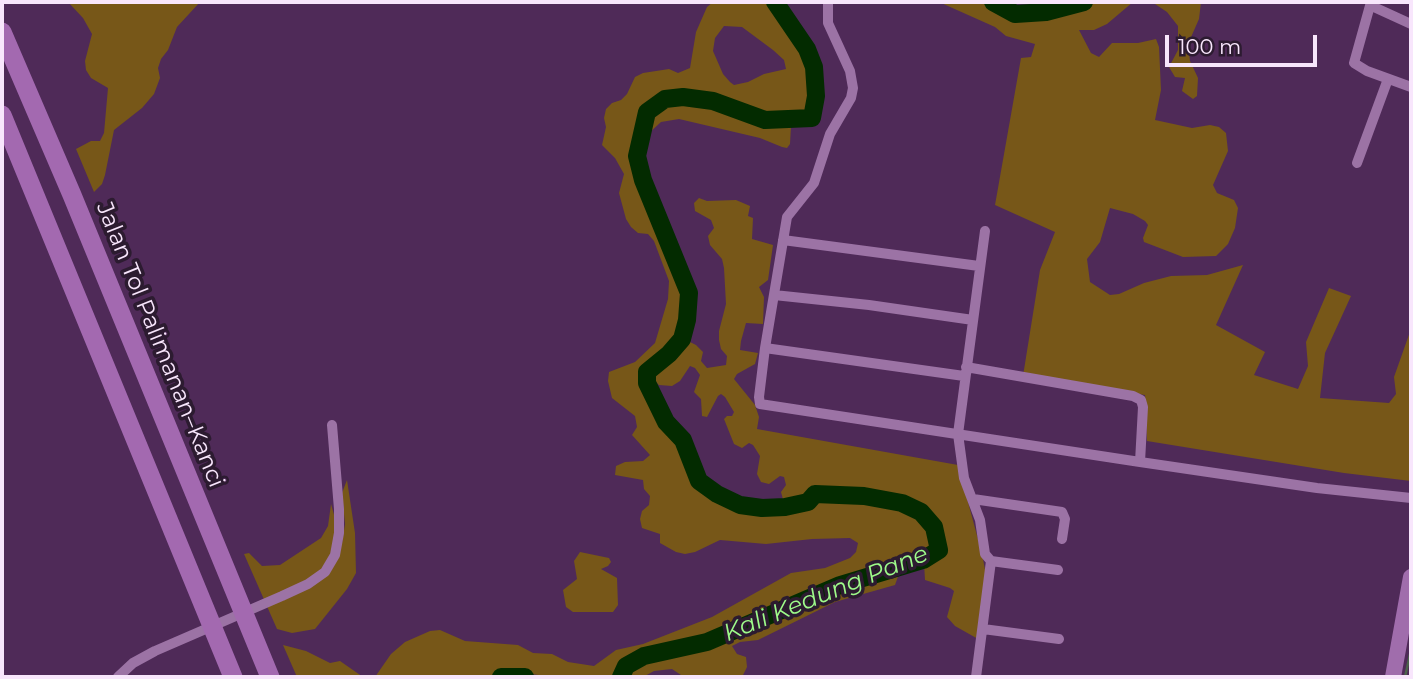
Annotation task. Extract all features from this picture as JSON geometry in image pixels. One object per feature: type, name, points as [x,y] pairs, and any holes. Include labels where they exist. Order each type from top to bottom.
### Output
[{"type":"highway","name":"Jalan Tol Palimanan–Kanci","points":[[2,32],[270,677]]},
{"type":"highway","points":[[2,115],[233,677]]},
{"type":"main road","points":[[1393,677],[1411,577]]},
{"type":"street","points":[[828,2],[828,23],[850,71],[853,88],[851,97],[830,134],[814,183],[787,217],[765,348],[760,404],[1318,488],[1411,498]]},
{"type":"street","points":[[1411,24],[1373,5],[1354,62],[1360,68],[1411,87]]},
{"type":"street","points":[[1357,163],[1388,79]]},
{"type":"street","points":[[976,677],[991,561],[984,548],[982,528],[964,478],[958,434],[985,231]]},
{"type":"street","points":[[783,240],[979,266]]},
{"type":"street","points":[[774,295],[973,320]]},
{"type":"street","points":[[765,348],[965,371],[1133,396],[1141,400],[1143,407],[1140,462]]},
{"type":"street","points":[[118,677],[134,663],[177,641],[308,584],[325,572],[335,555],[339,533],[332,425]]},
{"type":"street","points":[[973,499],[1062,512],[1065,519],[1062,539]]},
{"type":"street","points":[[991,561],[1058,570]]},
{"type":"street","points":[[984,629],[1059,639]]},
{"type":"shaded area","points":[[68,2],[200,2],[177,27],[168,50],[161,59],[158,68],[160,78],[154,94],[142,108],[114,130],[105,175],[102,184],[94,192],[76,149],[91,141],[100,141],[104,133],[108,88],[91,78],[86,70],[85,61],[92,34],[83,18]]},
{"type":"shaded area","points":[[713,2],[771,2],[803,51],[810,68],[812,96],[808,115],[766,116],[714,98],[684,93],[663,96],[644,110],[633,156],[640,181],[685,293],[684,319],[679,337],[644,370],[643,383],[662,424],[680,443],[696,483],[715,497],[739,509],[762,511],[785,511],[810,506],[816,498],[863,500],[901,507],[919,515],[930,529],[935,549],[921,556],[838,582],[705,638],[643,653],[623,663],[617,677],[554,677],[500,672],[497,677],[375,677],[391,654],[405,642],[430,631],[440,630],[465,641],[518,645],[533,653],[552,654],[568,662],[594,666],[616,650],[643,644],[712,617],[791,573],[825,568],[850,558],[856,552],[858,543],[850,538],[766,544],[720,540],[695,552],[676,552],[660,543],[660,534],[642,528],[642,511],[649,505],[650,496],[644,489],[643,480],[615,475],[616,466],[625,462],[643,461],[650,455],[632,435],[637,427],[635,416],[612,398],[609,372],[635,362],[655,343],[668,299],[669,281],[654,241],[648,234],[638,233],[626,219],[619,193],[624,174],[615,158],[602,145],[606,127],[604,118],[606,109],[627,94],[635,77],[669,69],[678,73],[690,68],[696,32],[707,7]],"holes":[[[724,26],[742,27],[784,60],[786,69],[764,74],[748,82],[734,85],[730,82],[723,74],[713,51],[715,38]]]},
{"type":"shaded area","points":[[939,2],[982,2],[1014,18],[1046,16],[1100,2],[1133,2],[1107,24],[1094,30],[1079,30],[1091,53],[1099,57],[1112,43],[1138,43],[1156,39],[1159,47],[1161,90],[1155,120],[1192,128],[1210,125],[1219,127],[1226,133],[1228,151],[1213,185],[1217,193],[1234,200],[1238,208],[1235,228],[1228,244],[1216,256],[1183,257],[1144,242],[1148,225],[1145,221],[1133,214],[1110,208],[1100,242],[1087,259],[1090,282],[1110,295],[1119,294],[1144,283],[1171,276],[1207,275],[1243,265],[1216,325],[1265,352],[1254,375],[1298,389],[1308,366],[1306,342],[1329,288],[1351,296],[1325,353],[1320,398],[1389,403],[1396,394],[1394,377],[1411,329],[1411,481],[1344,473],[1147,441],[1145,395],[1023,376],[1040,270],[1055,232],[995,205],[1021,58],[1031,57],[1035,44],[1006,36],[995,27]]},
{"type":"shaded area","points":[[1152,2],[1201,2],[1199,19],[1188,44],[1190,61],[1198,78],[1197,96],[1193,99],[1182,91],[1185,78],[1175,77],[1169,67],[1178,50],[1178,26],[1167,12]]},
{"type":"shaded area","points":[[683,101],[713,105],[765,124],[795,123],[791,126],[790,144],[787,148],[782,147],[760,138],[679,119],[661,122],[648,134],[651,114],[666,103]]},
{"type":"shaded area","points":[[699,198],[707,201],[736,200],[750,206],[748,216],[753,218],[752,239],[773,245],[768,280],[759,287],[764,297],[763,324],[746,323],[741,341],[740,350],[758,353],[755,364],[737,374],[734,379],[755,405],[759,417],[757,429],[958,465],[987,580],[978,639],[955,626],[947,617],[954,591],[925,580],[924,563],[943,552],[937,525],[923,509],[903,500],[864,492],[813,490],[806,499],[784,503],[781,492],[786,485],[784,477],[780,476],[769,484],[761,482],[757,474],[760,456],[753,445],[749,443],[742,448],[734,444],[724,419],[732,416],[734,412],[725,397],[721,394],[718,396],[707,417],[702,416],[701,399],[694,392],[700,375],[695,368],[690,366],[680,381],[672,386],[659,385],[656,382],[651,374],[672,357],[686,340],[703,352],[701,361],[707,368],[726,365],[727,356],[721,349],[719,340],[726,304],[724,268],[722,259],[710,245],[708,236],[714,228],[711,220],[695,211],[694,203]]},
{"type":"shaded area","points":[[347,480],[355,533],[356,573],[347,589],[315,629],[292,633],[277,629],[244,554],[249,553],[262,566],[280,565],[321,538],[328,526],[331,504],[342,543],[345,524],[342,493]]},
{"type":"shaded area","points":[[580,552],[609,558],[611,562],[601,569],[617,578],[618,605],[613,612],[573,612],[566,607],[563,590],[577,579],[574,561]]},
{"type":"shaded area","points":[[900,571],[895,585],[835,602],[758,640],[732,646],[737,654],[746,657],[747,667],[742,677],[684,677],[672,669],[654,671],[643,677],[625,677],[629,668],[646,660],[708,645],[841,589]]},
{"type":"shaded area","points":[[283,645],[306,651],[330,663],[340,661],[363,677],[297,677]]},
{"type":"waterway","name":"Kali Kedung Pane","points":[[621,677],[626,666],[644,656],[707,642],[840,585],[923,560],[939,550],[934,527],[921,512],[902,503],[864,496],[815,494],[808,502],[762,508],[740,505],[717,494],[699,481],[683,440],[666,422],[647,383],[647,372],[682,339],[689,293],[643,180],[637,156],[647,112],[665,99],[683,97],[713,101],[765,120],[812,118],[816,96],[814,67],[807,49],[775,2]]},
{"type":"waterway","name":"Kali Kedung Pane","points":[[993,2],[1015,14],[1046,12],[1084,2]]},
{"type":"waterway","points":[[1405,677],[1411,650]]},
{"type":"waterway","name":"Kali Kedung Pane","points":[[501,677],[525,677]]}]
